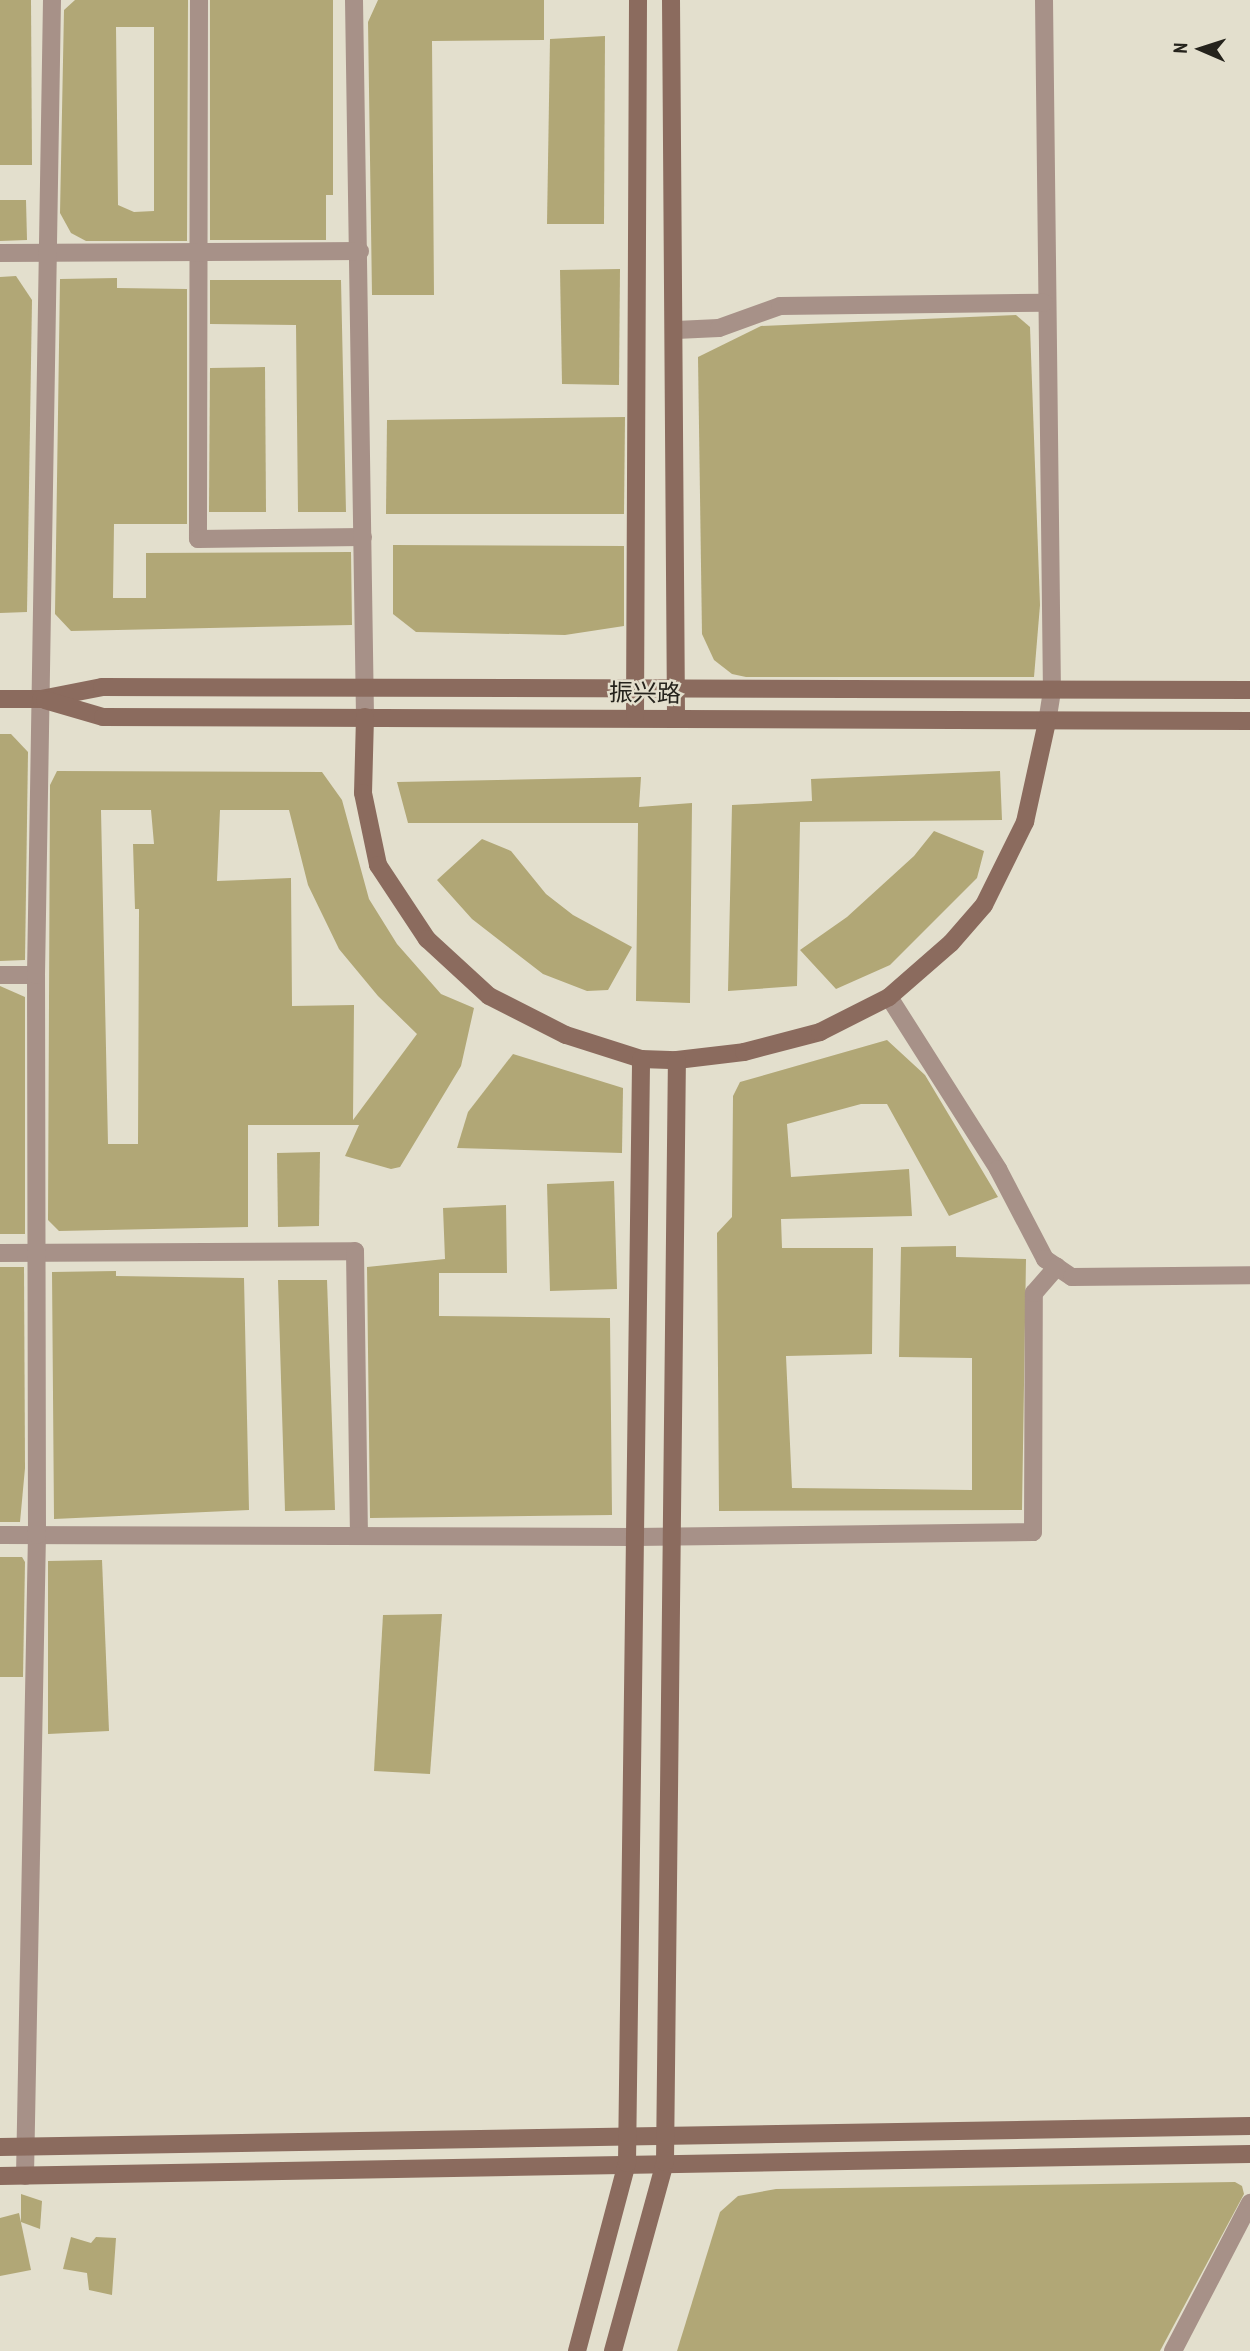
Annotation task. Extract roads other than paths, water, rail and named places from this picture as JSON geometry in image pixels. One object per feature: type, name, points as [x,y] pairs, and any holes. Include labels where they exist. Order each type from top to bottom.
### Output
[{"type":"main road","points":[[635,717],[638,0]]},
{"type":"main road","points":[[671,0],[676,330],[676,718]]},
{"type":"main road","name":"振兴路","points":[[0,699],[41,699],[102,687],[1250,690]]},
{"type":"main road","name":"振兴路","points":[[41,699],[103,717],[1250,721]]},
{"type":"main road","points":[[365,717],[363,793],[378,865],[427,939],[489,996],[566,1035],[641,1059],[677,1060],[744,1052],[820,1032],[888,997],[950,943],[984,905],[1025,822],[1047,722]]},
{"type":"main road","points":[[576,2351],[627,2162],[641,1059]]},
{"type":"main road","points":[[613,2351],[664,2162],[674,1537],[677,1060]]},
{"type":"main road","points":[[0,2147],[1250,2126]]},
{"type":"main road","points":[[0,2176],[627,2162],[1250,2154]]},
{"type":"street","points":[[25,2176],[37,1535],[33,1253],[52,0]]},
{"type":"street","points":[[199,0],[198,538],[363,537]]},
{"type":"street","points":[[354,0],[360,251],[365,717]]},
{"type":"street","points":[[1044,0],[1044,303],[1052,691],[1047,722]]},
{"type":"street","points":[[0,253],[360,251]]},
{"type":"street","points":[[676,330],[719,328],[780,306],[1044,303]]},
{"type":"street","points":[[0,975],[36,975]]},
{"type":"street","points":[[888,997],[998,1169],[1045,1259],[1072,1277],[1250,1275]]},
{"type":"street","points":[[0,1253],[355,1251],[359,1535]]},
{"type":"street","points":[[0,1535],[674,1537],[1033,1532],[1034,1293],[1057,1266]]},
{"type":"street","points":[[1173,2351],[1250,2203]]}]
